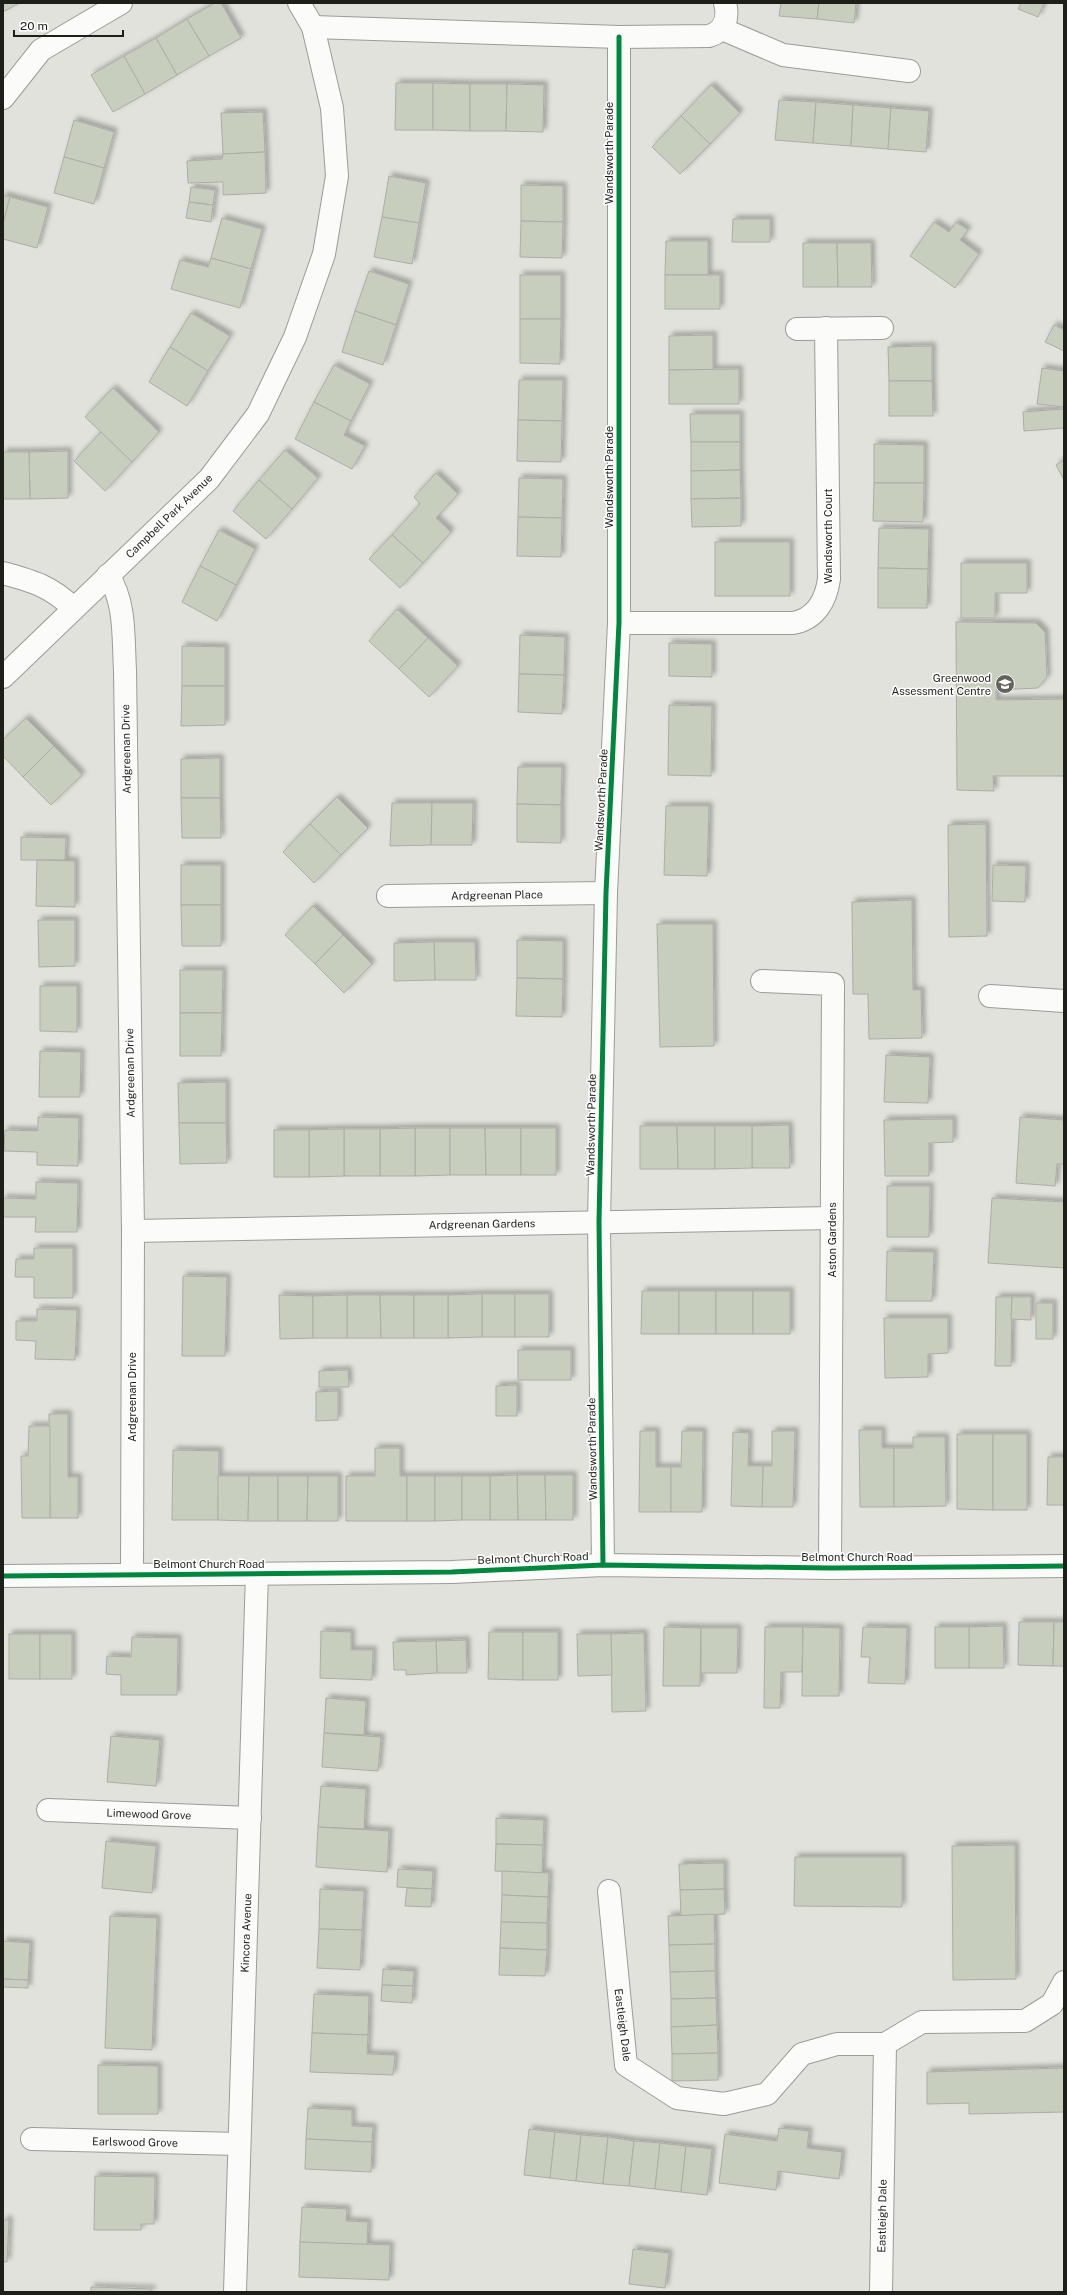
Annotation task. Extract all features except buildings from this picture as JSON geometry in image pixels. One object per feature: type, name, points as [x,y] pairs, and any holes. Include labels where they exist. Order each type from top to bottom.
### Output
[{"type":"street","points":[[3,98],[41,50],[121,3]]},
{"type":"street","name":"Campbell Park Avenue","points":[[3,677],[73,608],[209,479],[258,414],[295,337],[324,254],[337,176],[332,108],[312,27],[299,3]]},
{"type":"street","points":[[312,27],[619,36],[709,36],[718,34],[722,29],[727,13],[725,3]]},
{"type":"street","points":[[722,29],[783,55],[909,71]]},
{"type":"street","name":"Wandsworth Parade","points":[[603,1565],[599,1222],[606,893],[619,623],[619,36]]},
{"type":"street","name":"Wandsworth Court","points":[[619,623],[793,623],[804,620],[816,612],[826,594],[829,578],[826,328]]},
{"type":"street","points":[[797,329],[882,328]]},
{"type":"street","points":[[3,573],[28,580],[58,593],[73,608]]},
{"type":"street","name":"Ardgreenan Drive","points":[[108,575],[116,588],[122,607],[124,662],[133,1231],[132,1574]]},
{"type":"street","name":"Ardgreenan Place","points":[[388,896],[606,893]]},
{"type":"street","name":"Aston Gardens","points":[[762,981],[833,984],[830,1568]]},
{"type":"street","points":[[990,996],[1064,1001]]},
{"type":"street","name":"Ardgreenan Gardens","points":[[133,1231],[832,1218]]},
{"type":"street","name":"Belmont Church Road","points":[[3,1576],[452,1572],[603,1565],[830,1568],[1064,1566]]},
{"type":"street","name":"Kincora Avenue","points":[[235,2292],[257,1573]]},
{"type":"street","name":"Limewood Grove","points":[[48,1810],[250,1818]]},
{"type":"street","name":"Eastleigh Dale","points":[[609,1891],[626,2065],[677,2098],[724,2104],[766,2094],[802,2054],[837,2044],[885,2044],[881,2292]]},
{"type":"street","points":[[885,2044],[922,2022],[1025,2021],[1052,2004],[1064,1982]]},
{"type":"street","name":"Earlswood Grove","points":[[32,2139],[239,2144]]},
{"type":"cycle path","points":[[603,1565],[599,1222],[606,893],[619,623],[619,37]]},
{"type":"cycle path","points":[[3,1576],[452,1572],[603,1565],[830,1568],[1064,1566]]},
{"type":"place","name":"Greenwood Assessment Centre","points":[[1005,684]]}]
